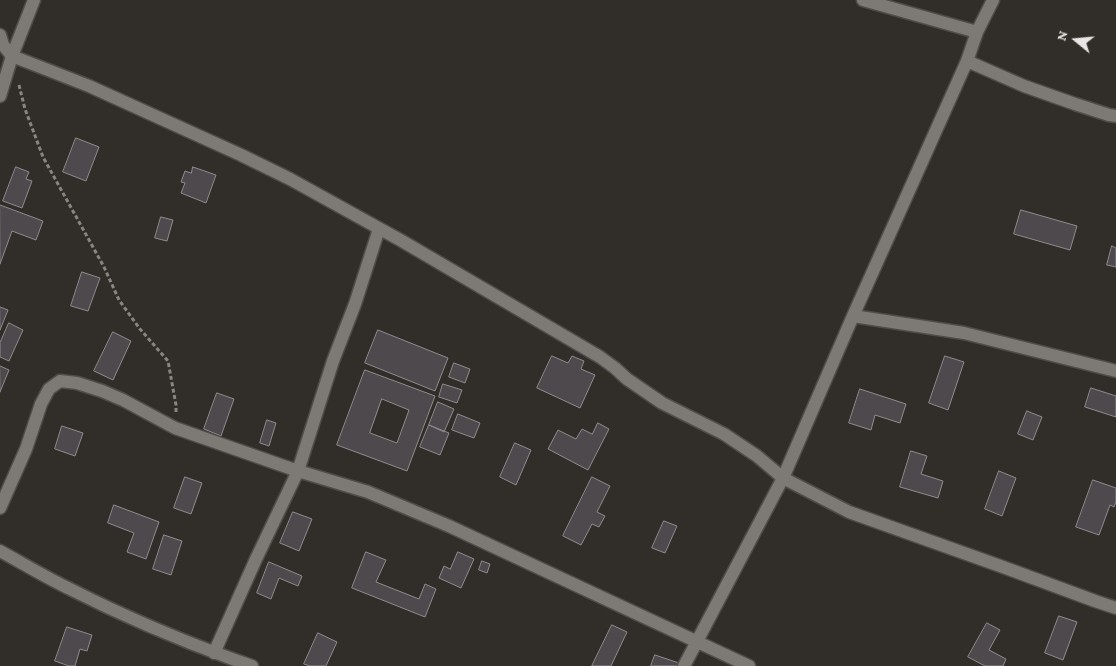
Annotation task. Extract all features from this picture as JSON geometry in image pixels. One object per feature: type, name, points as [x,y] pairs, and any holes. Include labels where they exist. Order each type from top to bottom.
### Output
[{"type":"street","points":[[0,96],[12,56],[34,0]]},
{"type":"street","points":[[863,0],[977,32]]},
{"type":"street","points":[[684,666],[782,478],[967,61],[977,32],[993,0]]},
{"type":"street","points":[[0,35],[3,45],[12,56],[89,86],[241,155],[290,179],[380,229],[600,357],[626,379],[662,403],[724,434],[745,447],[782,478],[848,512],[1116,608]]},
{"type":"street","points":[[967,61],[1024,86],[1116,116]]},
{"type":"street","points":[[214,653],[298,471],[333,361],[380,229]]},
{"type":"street","points":[[853,316],[964,333],[1116,371]]},
{"type":"street","points":[[0,508],[26,449],[41,404],[49,389],[60,381],[76,383],[116,397],[175,428],[298,471],[368,492],[449,526],[749,666]]},
{"type":"street","points":[[0,551],[67,588],[146,625],[214,653],[252,666]]},
{"type":"path","points":[[19,82],[25,109],[43,157],[104,267],[119,300],[140,329],[168,361],[176,406],[175,428]]},
{"type":"building","points":[[76,138],[99,147],[86,181],[63,172]]},
{"type":"building","points":[[16,167],[29,172],[26,179],[32,181],[22,208],[3,201]]},
{"type":"building","points":[[193,167],[216,175],[206,203],[181,193],[185,183],[181,182],[185,171],[191,173]]},
{"type":"building","points":[[0,205],[43,221],[36,240],[12,231],[0,264]]},
{"type":"building","points":[[1021,210],[1077,226],[1070,250],[1014,234]]},
{"type":"building","points":[[161,217],[173,220],[167,241],[155,238]]},
{"type":"building","points":[[1112,246],[1116,248],[1116,267],[1107,265]]},
{"type":"building","points":[[82,272],[100,278],[88,311],[71,306]]},
{"type":"building","points":[[0,307],[8,310],[0,330]]},
{"type":"building","points":[[9,323],[23,330],[9,361],[0,357],[0,343]]},
{"type":"building","points":[[378,330],[448,358],[435,391],[365,363]]},
{"type":"building","points":[[113,332],[131,341],[113,380],[94,371]]},
{"type":"building","points":[[552,356],[568,363],[572,356],[584,361],[581,369],[595,375],[580,408],[537,388]]},
{"type":"building","points":[[945,356],[964,362],[948,410],[929,403]]},
{"type":"building","points":[[454,363],[470,369],[465,383],[449,377]]},
{"type":"building","points":[[0,366],[9,370],[0,392]]},
{"type":"building","points":[[365,370],[435,396],[407,471],[337,445]],"holes":[[[382,399],[409,410],[397,443],[370,433]]]},
{"type":"building","points":[[443,384],[462,390],[457,403],[439,397]]},
{"type":"building","points":[[1091,388],[1116,396],[1116,417],[1085,407]]},
{"type":"building","points":[[860,389],[906,404],[900,423],[875,415],[871,430],[849,423]]},
{"type":"building","points":[[217,393],[234,399],[221,436],[204,429]]},
{"type":"building","points":[[438,402],[454,409],[444,432],[429,425]]},
{"type":"building","points":[[1027,411],[1042,417],[1033,440],[1018,434]]},
{"type":"building","points":[[458,414],[480,423],[474,438],[452,430]]},
{"type":"building","points":[[267,420],[276,423],[269,446],[260,443]]},
{"type":"building","points":[[598,423],[609,429],[588,470],[548,449],[558,430],[576,439],[582,429],[592,434]]},
{"type":"building","points":[[429,425],[449,433],[440,455],[420,447]]},
{"type":"building","points":[[62,426],[83,433],[75,456],[55,449]]},
{"type":"building","points":[[515,443],[531,450],[516,485],[500,477]]},
{"type":"building","points":[[911,451],[927,456],[921,474],[943,481],[938,498],[900,487]]},
{"type":"building","points":[[999,471],[1016,478],[1002,516],[985,509]]},
{"type":"building","points":[[185,477],[202,483],[191,514],[174,508]]},
{"type":"building","points":[[592,477],[610,486],[597,512],[605,516],[599,527],[592,524],[581,545],[563,536]]},
{"type":"building","points":[[1093,480],[1116,488],[1116,502],[1114,507],[1110,505],[1099,535],[1076,527]]},
{"type":"building","points":[[114,505],[159,522],[146,559],[127,552],[134,533],[108,523]]},
{"type":"building","points":[[293,512],[312,519],[299,551],[280,543]]},
{"type":"building","points":[[664,521],[677,526],[665,553],[652,548]]},
{"type":"building","points":[[164,535],[182,541],[171,575],[153,569]]},
{"type":"building","points":[[366,552],[386,560],[376,582],[419,599],[425,584],[436,589],[425,617],[352,588]]},
{"type":"building","points":[[458,552],[474,559],[461,588],[439,578],[444,566],[450,569]]},
{"type":"building","points":[[482,561],[490,564],[487,573],[479,570]]},
{"type":"building","points":[[269,562],[302,576],[298,586],[279,578],[271,599],[257,593]]},
{"type":"building","points":[[1059,616],[1077,622],[1063,660],[1045,653]]},
{"type":"building","points":[[987,623],[1000,630],[989,650],[1006,659],[1003,666],[985,666],[968,657]]},
{"type":"building","points":[[612,625],[627,632],[611,666],[592,666]]},
{"type":"building","points":[[67,627],[92,635],[87,651],[80,649],[75,666],[55,661]]},
{"type":"building","points":[[318,633],[337,642],[326,666],[304,664]]},
{"type":"building","points":[[655,655],[679,663],[677,666],[651,666]]}]
